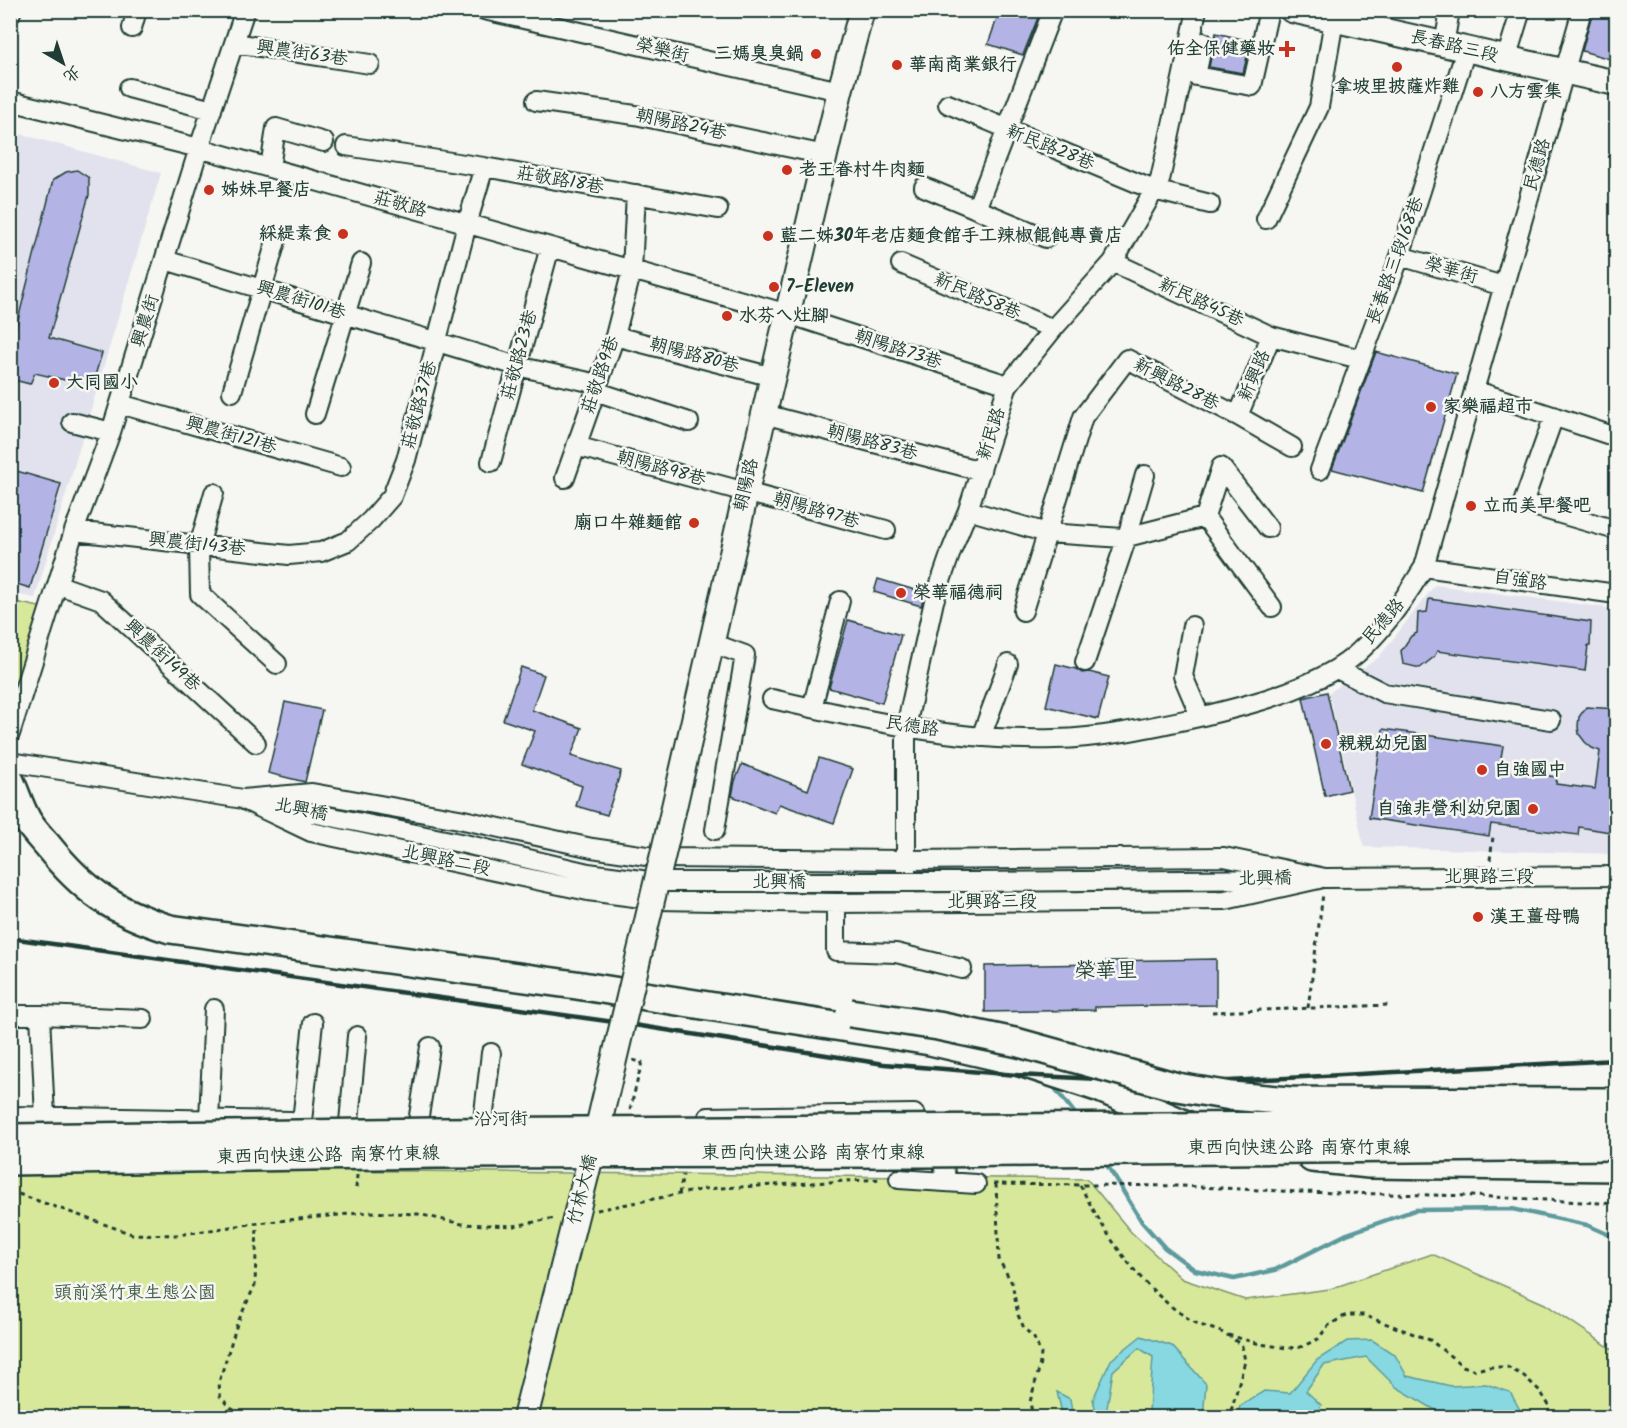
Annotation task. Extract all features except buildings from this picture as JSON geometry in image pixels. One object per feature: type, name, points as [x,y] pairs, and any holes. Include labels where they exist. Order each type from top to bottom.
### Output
[{"type":"highway","points":[[10,773],[36,811],[95,878],[119,896],[176,915],[577,979],[930,1041],[1017,1061],[1100,1088],[1175,1121],[1230,1141],[1292,1156],[1369,1164],[1617,1167]]},
{"type":"highway","points":[[10,781],[26,819],[58,859],[86,887],[112,906],[140,920],[170,929],[938,1026],[1019,1043],[1177,1087],[1231,1096],[1290,1101],[1617,1102]]},
{"type":"highway","name":"東西向快速公路 南寮竹東線","points":[[10,1138],[447,1132],[1617,1124]]},
{"type":"highway","name":"東西向快速公路 南寮竹東線","points":[[10,1161],[436,1154],[922,1153],[1133,1149],[1617,1146]]},
{"type":"main road","name":"朝陽路","points":[[638,962],[657,891],[746,491],[840,91],[862,10]]},
{"type":"main road","name":"長春路三段","points":[[1292,10],[1617,83]]},
{"type":"main road","name":"竹林大橋","points":[[525,1418],[638,962]]},
{"type":"street","points":[[10,15],[12,10]]},
{"type":"street","name":"興農街","points":[[10,734],[59,585],[74,531],[111,432],[199,148],[245,10]]},
{"type":"street","name":"榮樂街","points":[[484,10],[840,91]]},
{"type":"street","points":[[976,209],[1053,10]]},
{"type":"street","name":"新民路","points":[[906,902],[906,727],[934,601],[968,510],[1008,385],[1053,329],[1113,262],[1160,180],[1197,10]]},
{"type":"street","points":[[1210,10],[1196,76],[1252,86],[1269,10]]},
{"type":"street","name":"長春路三段168巷","points":[[1320,470],[1400,256],[1455,47],[1450,10]]},
{"type":"street","points":[[1506,59],[1521,10]]},
{"type":"street","name":"民德路","points":[[772,699],[906,727],[981,737],[1056,739],[1142,729],[1228,710],[1289,692],[1337,669],[1370,641],[1402,604],[1425,567],[1582,10]]},
{"type":"street","points":[[1266,219],[1319,107],[1334,20]]},
{"type":"street","name":"興農街63巷","points":[[234,44],[370,64]]},
{"type":"street","points":[[129,88],[212,111]]},
{"type":"street","name":"莊敬路","points":[[10,101],[199,148],[788,314]]},
{"type":"street","name":"朝陽路24巷","points":[[536,101],[635,115],[825,155]]},
{"type":"street","name":"新民路28巷","points":[[948,104],[1154,190]]},
{"type":"street","points":[[270,168],[276,128],[324,142]]},
{"type":"street","name":"莊敬路18巷","points":[[346,146],[718,209]]},
{"type":"street","points":[[467,224],[484,168]]},
{"type":"street","points":[[924,186],[1046,238]]},
{"type":"street","points":[[1154,190],[1210,204]]},
{"type":"street","points":[[632,270],[636,194]]},
{"type":"street","name":"莊敬路37巷","points":[[321,552],[348,541],[392,496],[406,460],[467,224]]},
{"type":"street","points":[[232,392],[276,241]]},
{"type":"street","name":"莊敬路23巷","points":[[491,462],[550,247]]},
{"type":"street","name":"榮華街","points":[[1400,256],[1503,286]]},
{"type":"street","name":"興農街101巷","points":[[165,260],[518,366],[597,387],[689,423]]},
{"type":"street","name":"新民路45巷","points":[[1113,262],[1272,336],[1360,359]]},
{"type":"street","points":[[315,414],[361,263]]},
{"type":"street","name":"新民路58巷","points":[[901,264],[1053,329]]},
{"type":"street","name":"莊敬路9巷","points":[[565,478],[615,336],[632,270]]},
{"type":"street","name":"朝陽路73巷","points":[[788,314],[1008,385]]},
{"type":"street","name":"朝陽路80巷","points":[[615,336],[773,377]]},
{"type":"street","name":"新興路","points":[[1238,416],[1272,336]]},
{"type":"street","name":"新興路28巷","points":[[1047,533],[1083,417],[1127,359],[1238,416]]},
{"type":"street","points":[[1474,390],[1617,436]]},
{"type":"street","name":"興農街121巷","points":[[120,404],[341,467]]},
{"type":"street","name":"朝陽路83巷","points":[[764,414],[981,471]]},
{"type":"street","points":[[1238,416],[1292,447]]},
{"type":"street","points":[[1554,417],[1523,503],[1617,530]]},
{"type":"street","points":[[72,422],[111,432]]},
{"type":"street","name":"朝陽路98巷","points":[[576,446],[746,491]]},
{"type":"street","points":[[1205,517],[1221,467],[1268,528]]},
{"type":"street","points":[[1085,662],[1145,476]]},
{"type":"street","name":"朝陽路97巷","points":[[746,491],[886,530]]},
{"type":"street","points":[[214,493],[199,546],[200,594],[277,664]]},
{"type":"street","points":[[968,510],[1047,533],[1127,537],[1205,517]]},
{"type":"street","points":[[1205,517],[1272,607]]},
{"type":"street","name":"興農街143巷","points":[[74,531],[289,555],[321,552]]},
{"type":"street","points":[[1023,611],[1047,533]]},
{"type":"street","name":"自強路","points":[[1425,567],[1617,594]]},
{"type":"street","name":"興農街149巷","points":[[59,585],[101,600],[256,743]]},
{"type":"street","points":[[812,708],[840,601]]},
{"type":"street","points":[[1192,626],[1183,676],[1200,716]]},
{"type":"street","points":[[712,643],[746,655],[715,830]]},
{"type":"street","points":[[981,737],[1008,664]]},
{"type":"street","points":[[1337,669],[1384,693],[1551,720]]},
{"type":"street","name":"北興路二段","points":[[10,762],[243,799],[312,793],[459,819],[592,848],[660,858]]},
{"type":"street","name":"北興路二段","points":[[243,799],[311,832],[588,891],[657,891]]},
{"type":"street","name":"北興橋","points":[[243,799],[465,844],[657,891],[978,882],[1325,878]]},
{"type":"street","name":"北興路三段","points":[[660,858],[907,860],[1224,857],[1325,878]]},
{"type":"street","name":"北興路三段","points":[[657,891],[836,903],[1225,900],[1325,878],[1617,876]]},
{"type":"street","points":[[836,903],[836,951],[896,953],[962,969]]},
{"type":"street","points":[[208,1120],[214,1010]]},
{"type":"street","points":[[10,1015],[143,1019]]},
{"type":"street","points":[[40,1015],[45,1117]]},
{"type":"street","points":[[302,1122],[313,1023]]},
{"type":"street","points":[[349,1122],[357,1036]]},
{"type":"street","points":[[418,1122],[430,1047]]},
{"type":"street","points":[[483,1121],[491,1053]]},
{"type":"street","name":"沿河街","points":[[10,1116],[418,1122],[914,1114],[939,1144],[947,1182]]},
{"type":"street","points":[[899,1179],[976,1184]]},
{"type":"path","points":[[1488,877],[1493,837]]},
{"type":"path","points":[[1308,1008],[1325,878]]},
{"type":"path","points":[[1212,1012],[1388,1005]]},
{"type":"path","points":[[616,1057],[642,1062],[628,1118]]},
{"type":"path","points":[[591,1211],[705,1189],[899,1179]]},
{"type":"path","points":[[976,1184],[1181,1186],[1300,1192],[1474,1196],[1617,1204]]},
{"type":"path","points":[[996,1184],[999,1260],[1012,1283],[1018,1315],[1024,1328],[1034,1338],[1041,1354],[1030,1402],[1033,1418]]},
{"type":"path","points":[[1080,1185],[1095,1214],[1122,1254],[1152,1290],[1190,1320],[1228,1335],[1260,1344],[1287,1348],[1301,1347],[1318,1339],[1328,1326],[1346,1315],[1363,1315],[1430,1340],[1463,1366],[1475,1370],[1507,1367],[1524,1376],[1540,1391],[1550,1407],[1548,1418]]},
{"type":"path","points":[[10,1191],[132,1234],[177,1235],[256,1223],[370,1212],[418,1215],[462,1224],[504,1226],[558,1217]]},
{"type":"path","points":[[250,1418],[230,1408],[220,1396],[219,1382],[237,1324],[255,1285],[256,1223]]},
{"type":"path","points":[[1228,1335],[1242,1346],[1245,1361],[1229,1418]]},
{"type":"shaded area","name":"大同國小","points":[[10,131],[161,173],[35,598],[11,593]]},
{"type":"shaded area","name":"自強國中","points":[[1435,585],[1616,609],[1616,854],[1364,847],[1329,693],[1379,657]]},
{"type":"green space","points":[[11,601],[44,608],[11,736]]},
{"type":"green space","name":"頭前溪竹東生態公園","points":[[10,1160],[144,1168],[1087,1179],[1131,1232],[1182,1279],[1245,1300],[1330,1289],[1432,1254],[1545,1304],[1616,1352],[1616,1417],[11,1417]]},
{"type":"water","points":[[1141,1336],[1172,1346],[1206,1384],[1203,1417],[1170,1417],[1149,1411],[1153,1357],[1139,1348],[1113,1371],[1107,1408],[1108,1417],[1097,1417],[1093,1399],[1111,1360]]},
{"type":"water","points":[[1372,1340],[1395,1355],[1407,1376],[1451,1386],[1486,1384],[1510,1392],[1524,1417],[1447,1417],[1396,1387],[1366,1357],[1324,1365],[1306,1391],[1321,1405],[1317,1417],[1237,1417],[1240,1406],[1264,1391],[1290,1393],[1317,1360],[1347,1341]]},
{"type":"water","points":[[1057,1392],[1070,1399],[1073,1417],[1063,1417]]},
{"type":"waterway","points":[[1051,1083],[1079,1119]]},
{"type":"waterway","points":[[1104,1160],[1142,1222],[1165,1248],[1195,1270],[1234,1279],[1275,1270],[1347,1234],[1415,1210],[1512,1209],[1587,1225],[1616,1238]]},
{"type":"railway","points":[[10,938],[621,1023],[884,1064],[1017,1075],[1140,1081],[1229,1081],[1616,1060]]},
{"type":"place","name":"佑全保健藥妝","points":[[1287,49]]},
{"type":"place","name":"三媽臭臭鍋","points":[[816,54]]},
{"type":"place","name":"華南商業銀行","points":[[897,65]]},
{"type":"place","name":"拿坡里披薩炸雞","points":[[1397,67]]},
{"type":"place","name":"八方雲集","points":[[1478,92]]},
{"type":"place","name":"老王眷村牛肉麵","points":[[787,170]]},
{"type":"place","name":"姊妹早餐店","points":[[209,190]]},
{"type":"place","name":"綵緹素食","points":[[343,234]]},
{"type":"place","name":"藍二姊30年老店麵食館手工辣椒餛飩專賣店","points":[[768,236]]},
{"type":"place","name":"7-Eleven","points":[[774,287]]},
{"type":"place","name":"水芬ㄟ灶腳","points":[[727,316]]},
{"type":"place","name":"大同國小","points":[[54,383]]},
{"type":"place","name":"家樂福超市","points":[[1431,407]]},
{"type":"place","name":"立而美早餐吧","points":[[1471,506]]},
{"type":"place","name":"廟口牛雜麵館","points":[[694,523]]},
{"type":"place","name":"榮華福德祠","points":[[901,593]]},
{"type":"place","name":"親親幼兒園","points":[[1326,744]]},
{"type":"place","name":"自強國中","points":[[1482,770]]},
{"type":"place","name":"自強非營利幼兒園","points":[[1533,809]]},
{"type":"place","name":"漢王薑母鴨","points":[[1478,917]]},
{"type":"district","name":"榮華里","points":[[1106,971]]}]
